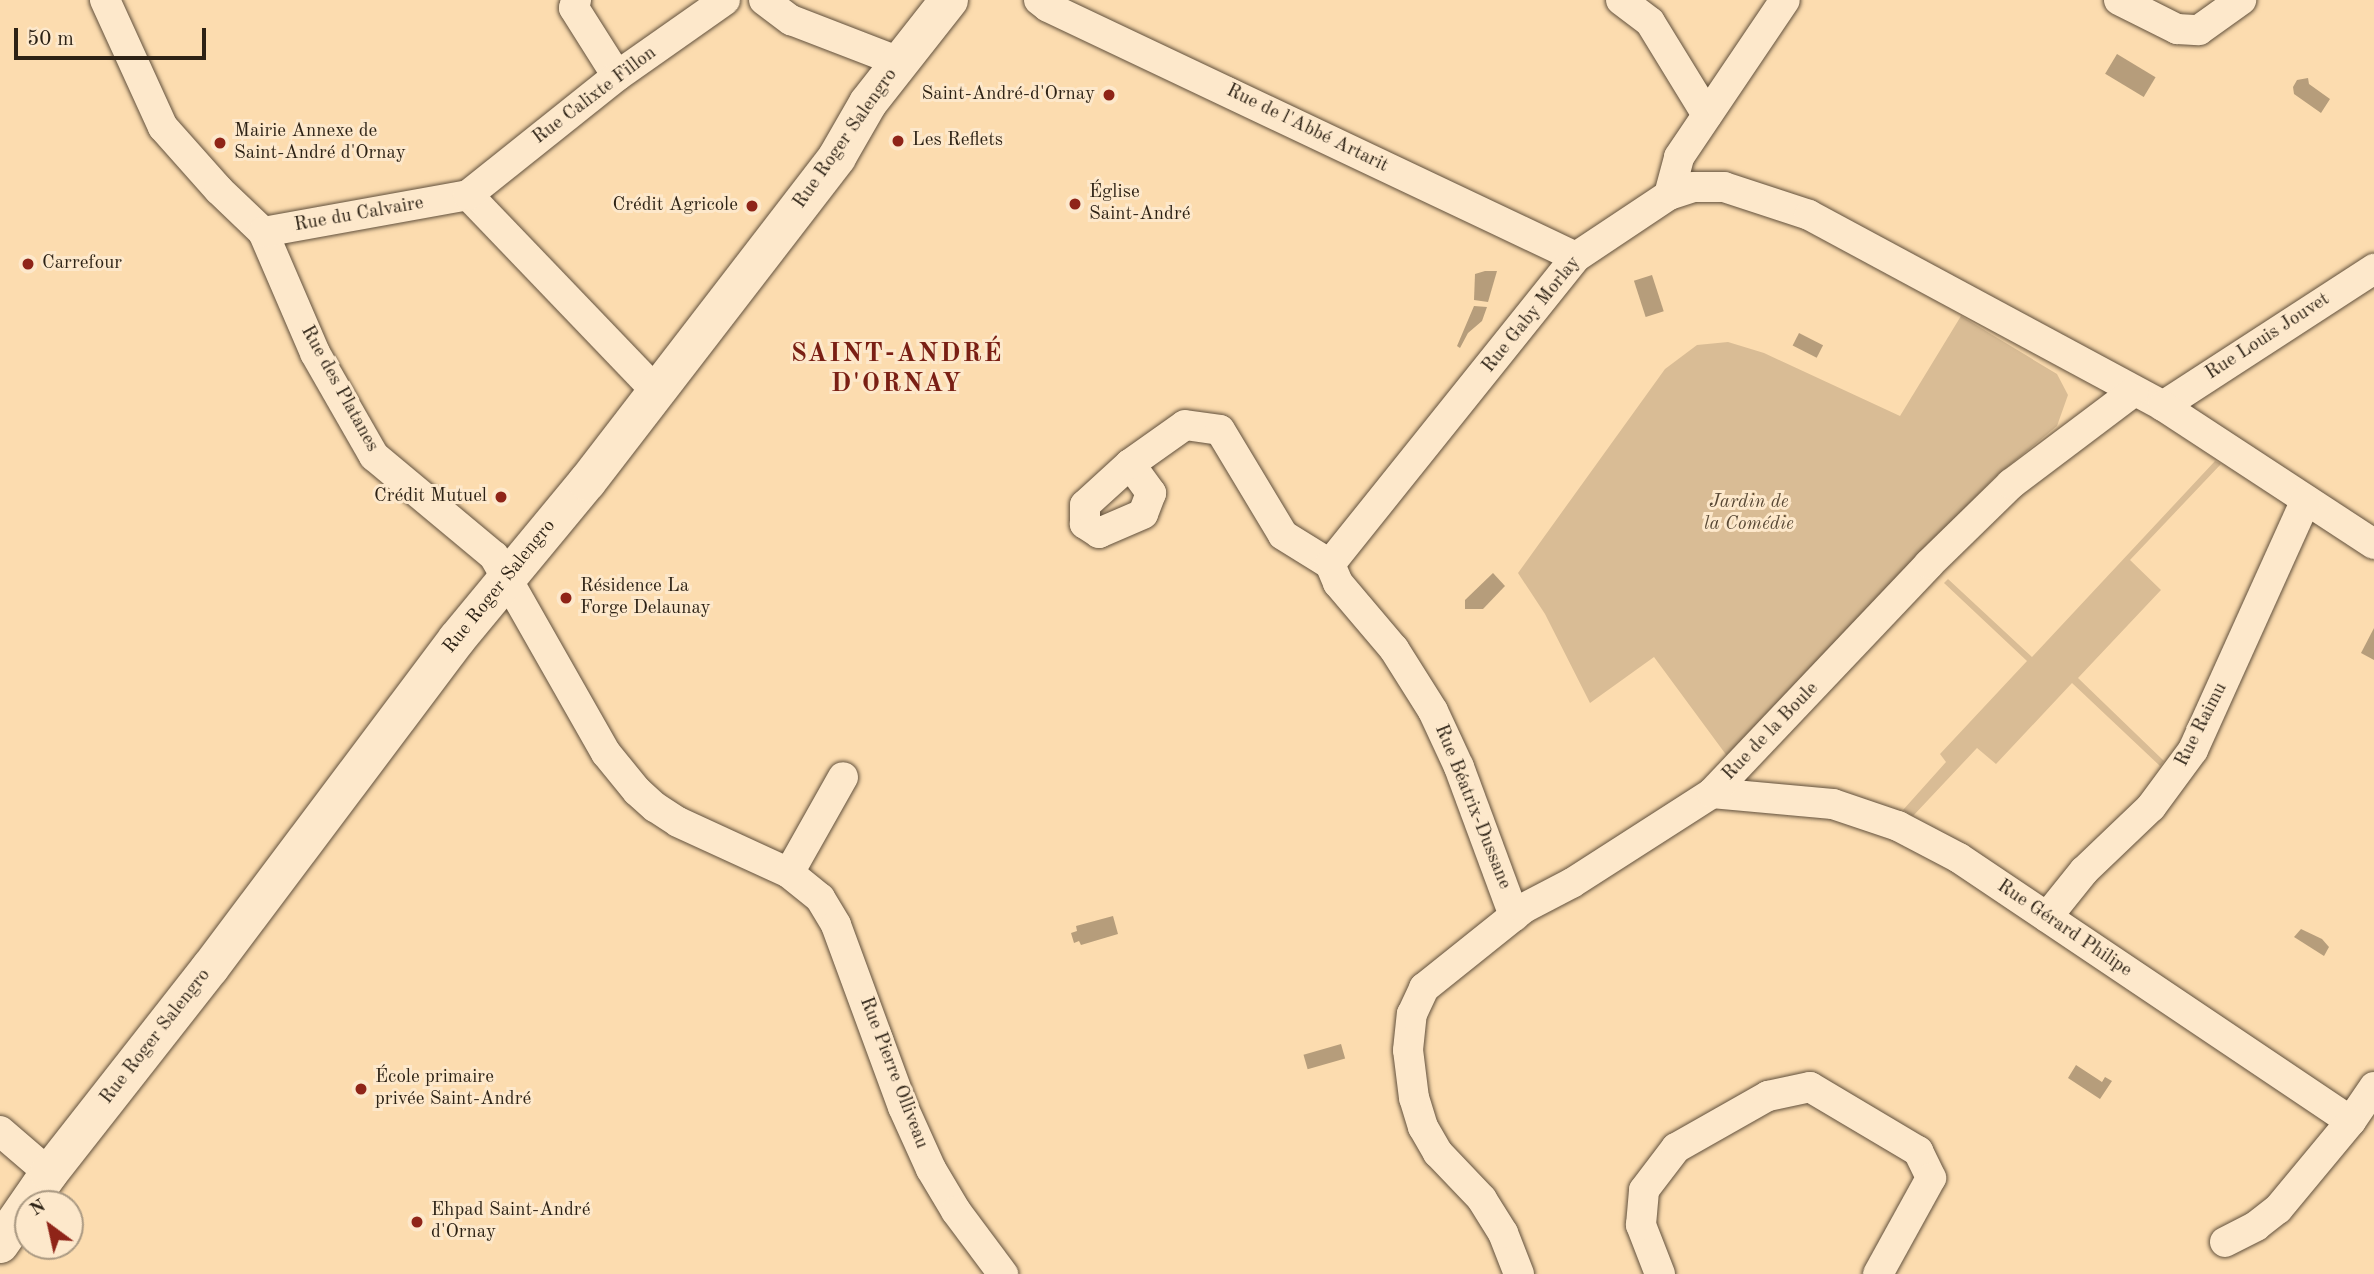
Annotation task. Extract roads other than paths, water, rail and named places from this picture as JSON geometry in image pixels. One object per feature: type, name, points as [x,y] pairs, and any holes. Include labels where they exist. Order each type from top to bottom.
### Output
[{"type":"main road","name":"Rue Roger Salengro","points":[[0,1244],[49,1173],[262,900],[448,650],[587,482],[837,157],[868,103],[949,0]]},
{"type":"main road","name":"Rue Roger Salengro","points":[[0,1223],[49,1173]]},
{"type":"street","points":[[104,0],[163,127],[219,190],[263,232]]},
{"type":"street","points":[[576,0],[574,8],[617,76]]},
{"type":"street","name":"Rue Calixte Fillon","points":[[468,195],[617,76],[725,0]]},
{"type":"street","points":[[764,0],[791,20],[900,62]]},
{"type":"street","name":"Rue de l'Abbé Artarit","points":[[1039,0],[1048,8],[1576,257]]},
{"type":"street","points":[[1620,0],[1650,22],[1707,114]]},
{"type":"street","points":[[1669,195],[1679,157],[1785,0]]},
{"type":"street","points":[[2119,0],[2177,29],[2199,30],[2241,0]]},
{"type":"street","name":"Rue Gaby Morlay","points":[[1330,564],[1576,257],[1669,195],[1693,187],[1724,187],[1809,215],[2133,392]]},
{"type":"street","points":[[468,195],[656,391]]},
{"type":"street","name":"Rue du Calvaire","points":[[263,232],[468,195]]},
{"type":"street","name":"Rue des Platanes","points":[[263,232],[315,353],[374,456],[494,556],[506,579]]},
{"type":"street","name":"Rue Louis Jouvet","points":[[2163,406],[2374,269]]},
{"type":"street","points":[[2133,392],[2163,406],[2374,544]]},
{"type":"street","name":"Rue de la Boule","points":[[1519,1274],[1503,1233],[1482,1199],[1438,1153],[1423,1127],[1415,1098],[1408,1050],[1412,1014],[1424,988],[1514,916],[1572,883],[1712,793],[1929,564],[2011,484],[2133,392]]},
{"type":"street","points":[[1130,464],[1185,425],[1220,430],[1283,535],[1330,564]]},
{"type":"street","name":"Rue Raimu","points":[[2047,917],[2084,871],[2151,807],[2193,750],[2206,727],[2262,593],[2306,500]]},
{"type":"street","name":"Rue Béatrix-Dussane","points":[[1330,564],[1338,583],[1394,649],[1433,711],[1459,767],[1514,916]]},
{"type":"street","name":"Rue Pierre Olliveau","points":[[506,579],[606,753],[637,791],[678,822],[789,873],[820,898],[836,925],[903,1108],[931,1169],[956,1211],[1003,1274]]},
{"type":"street","points":[[789,873],[843,777]]},
{"type":"street","name":"Rue Gérard Philipe","points":[[1712,793],[1833,804],[1898,826],[1959,858],[2351,1121]]},
{"type":"street","points":[[1660,1274],[1641,1225],[1644,1190],[1676,1148],[1768,1096],[1810,1087],[1917,1151],[1931,1178],[1878,1274]]},
{"type":"street","points":[[2225,1242],[2256,1226],[2278,1209],[2351,1121],[2374,1087]]},
{"type":"street","points":[[0,1131],[49,1173]]},
{"type":"place","name":"Saint-André-d'Ornay","points":[[1109,95]]},
{"type":"place","name":"Les Reflets","points":[[898,141]]},
{"type":"place","name":"Mairie Annexe de Saint-André d'Ornay","points":[[220,143]]},
{"type":"place","name":"Église Saint-André","points":[[1075,204]]},
{"type":"place","name":"Crédit Agricole","points":[[752,206]]},
{"type":"place","name":"Carrefour","points":[[28,264]]},
{"type":"place","name":"Crédit Mutuel","points":[[501,497]]},
{"type":"place","name":"Résidence La Forge Delaunay","points":[[566,598]]},
{"type":"place","name":"École primaire privée Saint-André","points":[[361,1089]]},
{"type":"place","name":"Ehpad Saint-André d'Ornay","points":[[417,1222]]},
{"type":"district","name":"SAINT-ANDRÉ D'ORNAY","points":[[897,370]]},
{"type":"park label","name":"Jardin de la Comédie","points":[[1749,514]]}]
